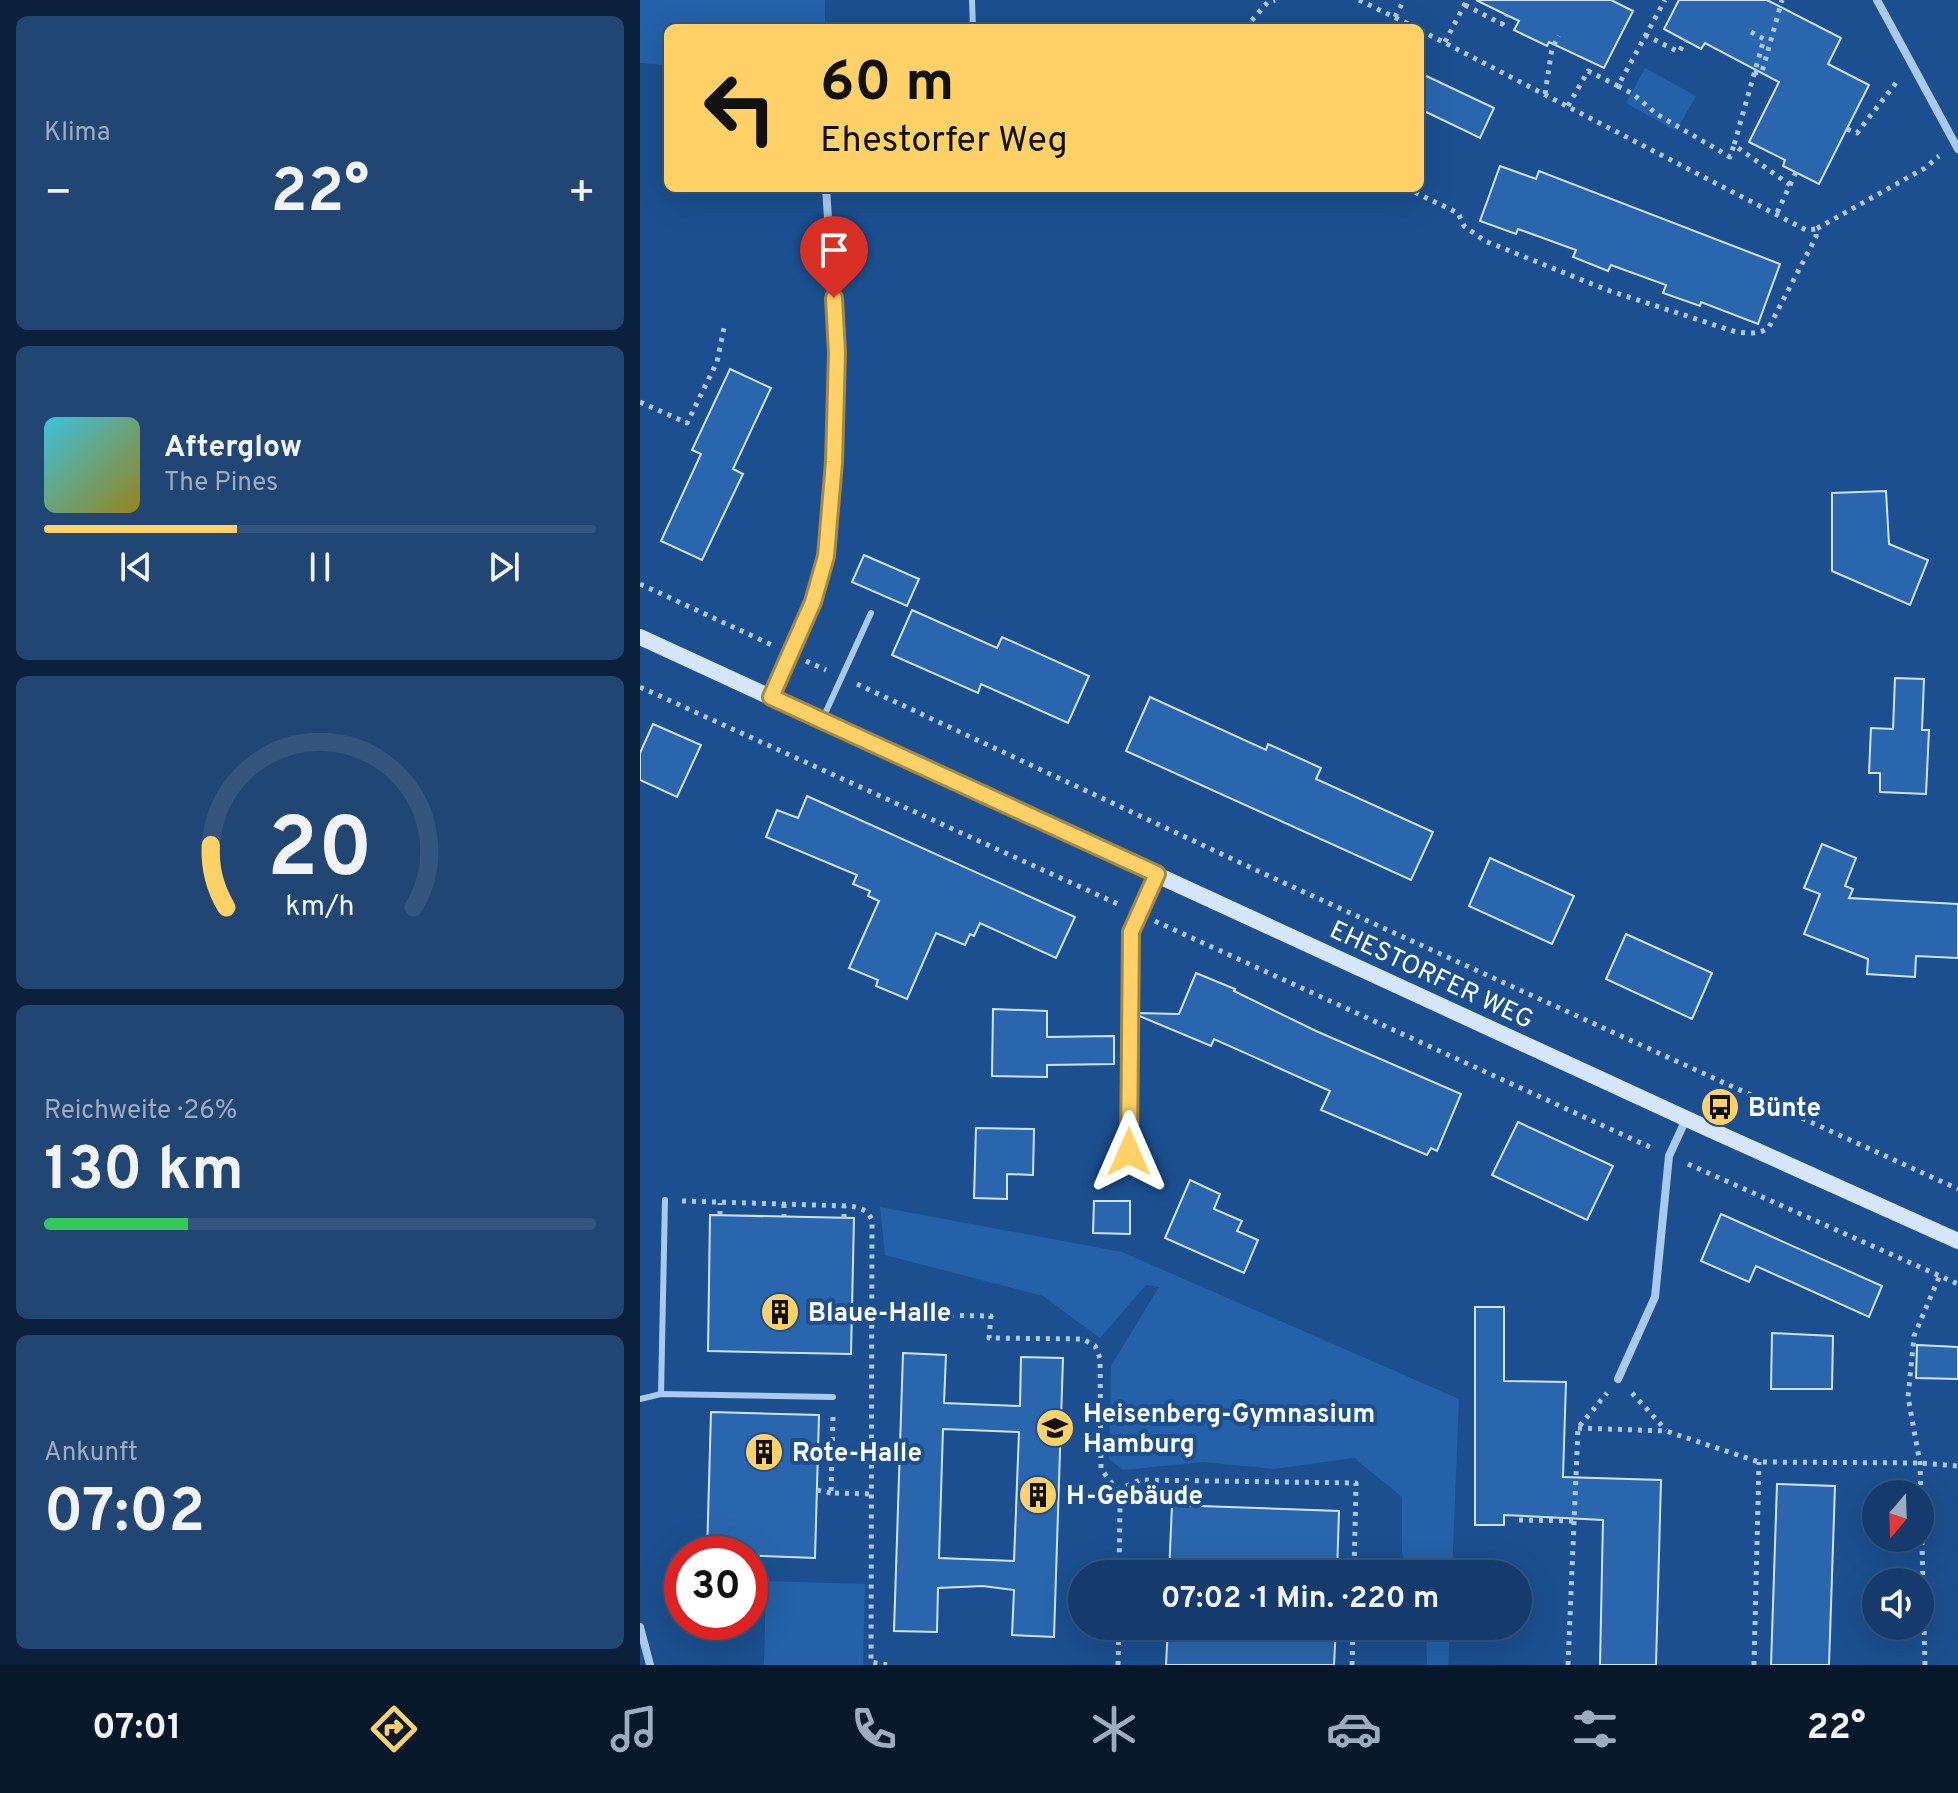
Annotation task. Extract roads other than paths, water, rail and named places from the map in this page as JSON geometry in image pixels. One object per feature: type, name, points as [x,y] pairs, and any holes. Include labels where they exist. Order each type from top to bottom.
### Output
[{"type":"main road","name":"EHESTORFER WEG","points":[[640,637],[1958,1241]]},
{"type":"street","points":[[1877,0],[1958,149]]},
{"type":"street","points":[[771,697],[820,585],[829,534],[837,353],[826,192]]},
{"type":"street","points":[[1129,1152],[1131,932],[1157,874]]},
{"type":"street","points":[[1618,1379],[1655,1297],[1669,1156],[1687,1118]]},
{"type":"street","points":[[640,1627],[650,1665]]},
{"type":"lane","points":[[972,0],[973,24]]},
{"type":"lane","points":[[822,721],[871,613]]},
{"type":"lane","points":[[661,1394],[665,1200]]},
{"type":"lane","points":[[640,1399],[661,1394],[833,1397]]},
{"type":"place","name":"Bünte","points":[[1720,1107]]},
{"type":"place","name":"Blaue-Halle","points":[[780,1312]]},
{"type":"place","name":"Heisenberg-Gymnasium Hamburg","points":[[1055,1428]]},
{"type":"place","name":"Rote-Halle","points":[[764,1452]]},
{"type":"place","name":"H-Gebäude","points":[[1038,1495]]}]
